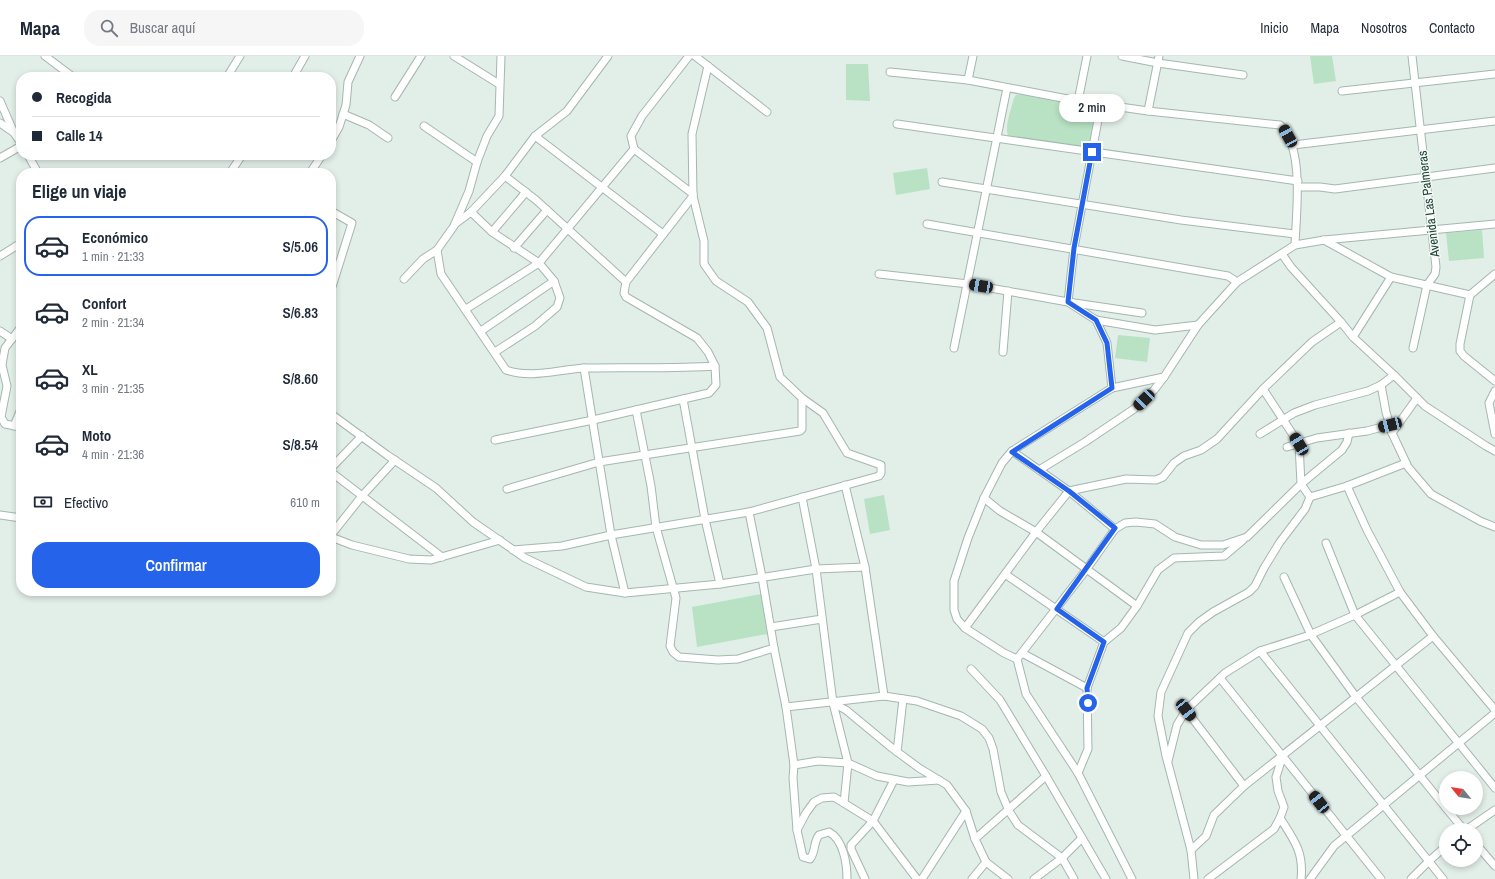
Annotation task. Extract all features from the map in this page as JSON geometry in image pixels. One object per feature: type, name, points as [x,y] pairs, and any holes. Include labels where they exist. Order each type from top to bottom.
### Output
[{"type":"street","points":[[45,56],[66,72]]},
{"type":"street","points":[[230,72],[240,56]]},
{"type":"street","points":[[296,72],[304,56]]},
{"type":"street","points":[[336,132],[346,105],[348,82],[360,56]]},
{"type":"street","points":[[395,97],[421,56]]},
{"type":"street","points":[[454,56],[500,84]]},
{"type":"street","points":[[404,278],[423,259],[437,250],[454,226],[470,191],[477,162],[487,136],[498,116],[501,56]]},
{"type":"street","points":[[454,226],[471,212],[505,176],[535,136],[566,111],[608,56]]},
{"type":"street","points":[[689,56],[642,116],[631,136],[634,149],[693,195]]},
{"type":"street","points":[[695,56],[767,112]]},
{"type":"street","points":[[968,80],[973,56]]},
{"type":"street","points":[[1078,101],[1087,56]]},
{"type":"street","points":[[1122,56],[1158,59],[1243,75]]},
{"type":"street","name":"Avenida Las Palmeras","points":[[1412,56],[1436,267],[1435,274],[1427,285],[1413,348]]},
{"type":"street","points":[[1148,111],[1158,59]]},
{"type":"street","points":[[514,550],[562,546],[611,535],[749,512],[879,476],[881,473],[880,465],[847,453],[823,413],[802,398],[780,377],[767,328],[748,302],[716,281],[704,264],[704,242],[693,195],[692,134],[708,66]]},
{"type":"street","points":[[890,72],[968,80],[1078,101],[1148,111],[1275,123],[1283,127],[1293,145],[1298,184],[1295,246]]},
{"type":"street","points":[[1342,91],[1495,74]]},
{"type":"street","points":[[954,348],[1007,88]]},
{"type":"street","points":[[0,101],[16,136]]},
{"type":"street","points":[[1068,302],[1074,248],[1101,104]]},
{"type":"street","points":[[343,114],[369,125],[388,138]]},
{"type":"street","points":[[1293,145],[1495,121]]},
{"type":"street","points":[[0,123],[14,133]]},
{"type":"street","points":[[897,124],[1335,189],[1495,168]]},
{"type":"street","points":[[424,126],[477,162]]},
{"type":"street","points":[[535,136],[663,234]]},
{"type":"street","points":[[0,158],[16,148]]},
{"type":"street","points":[[466,309],[539,263],[634,149]]},
{"type":"street","points":[[505,176],[548,210],[626,282]]},
{"type":"street","points":[[942,182],[1181,220],[1295,234]]},
{"type":"street","points":[[492,232],[526,192]]},
{"type":"street","points":[[494,440],[593,420],[709,393],[716,385],[715,366],[708,352],[697,338],[626,297],[624,293],[626,282],[693,195]]},
{"type":"street","points":[[514,248],[548,210]]},
{"type":"street","points":[[471,212],[492,232],[514,248],[539,263],[554,282],[560,298],[558,308],[535,326],[495,352]]},
{"type":"street","points":[[336,214],[352,223],[336,270]]},
{"type":"street","points":[[927,224],[1074,248],[1228,276],[1237,282]]},
{"type":"street","points":[[1039,470],[1085,442],[1134,409],[1154,390],[1198,326],[1237,282],[1295,246],[1324,240],[1495,224]]},
{"type":"street","points":[[1324,240],[1391,277],[1470,295]]},
{"type":"street","points":[[0,256],[16,246]]},
{"type":"street","points":[[437,250],[441,274],[506,370],[516,373],[530,374],[584,368],[683,368],[715,366]]},
{"type":"street","points":[[1282,254],[1291,267],[1353,337],[1425,406],[1495,451]]},
{"type":"street","points":[[880,274],[968,284],[1068,302],[1142,313]]},
{"type":"street","points":[[1495,274],[1470,295],[1460,344],[1460,351],[1464,356],[1495,381]]},
{"type":"street","points":[[1353,337],[1391,277]]},
{"type":"street","points":[[481,331],[554,282]]},
{"type":"street","points":[[1003,352],[1008,291]]},
{"type":"street","points":[[1068,302],[1096,320],[1155,330],[1198,326]]},
{"type":"street","points":[[1096,320],[1107,343],[1112,388]]},
{"type":"street","points":[[964,628],[1036,532],[1069,491],[1126,479],[1156,480],[1163,477],[1174,463],[1184,456],[1201,450],[1217,439],[1263,389],[1312,342],[1341,322]]},
{"type":"street","points":[[0,331],[12,339]]},
{"type":"street","points":[[16,334],[5,348],[2,365],[6,386],[1,417],[5,424],[16,426]]},
{"type":"street","points":[[584,368],[611,535],[625,593]]},
{"type":"street","points":[[1260,434],[1294,413],[1315,405],[1368,391],[1381,385],[1394,375]]},
{"type":"street","points":[[1017,659],[1004,653],[964,628],[957,619],[954,610],[954,581],[968,538],[984,498],[1002,463],[1012,452],[1112,388],[1164,377]]},
{"type":"street","points":[[1381,385],[1392,433],[1406,463],[1431,494],[1474,518],[1495,527]]},
{"type":"street","points":[[1263,389],[1299,444],[1301,484],[1310,497]]},
{"type":"street","points":[[1495,392],[1489,403],[1495,434]]},
{"type":"street","points":[[507,489],[600,462],[800,431],[802,429],[802,398]]},
{"type":"street","points":[[1392,433],[1417,398]]},
{"type":"street","points":[[683,399],[705,520],[720,584]]},
{"type":"street","points":[[636,410],[651,486],[656,527],[676,598],[670,646],[679,657],[718,660],[738,659],[774,648]]},
{"type":"street","points":[[336,418],[436,488],[473,522],[525,558],[586,587],[625,593],[720,584],[816,569],[865,567]]},
{"type":"street","points":[[1287,447],[1317,438],[1390,425]]},
{"type":"street","points":[[1078,773],[1088,749],[1087,688],[1104,642],[1121,628],[1137,606],[1158,570],[1174,558],[1224,556],[1247,537],[1301,484],[1342,450],[1347,442],[1349,433]]},
{"type":"street","points":[[336,463],[362,436]]},
{"type":"street","points":[[1012,452],[1069,491],[1115,528]]},
{"type":"street","points":[[336,530],[362,496],[395,460]]},
{"type":"street","points":[[1310,497],[1347,486],[1406,463]]},
{"type":"street","points":[[336,476],[442,557]]},
{"type":"street","points":[[845,485],[865,567],[884,696]]},
{"type":"street","points":[[1314,877],[1334,846],[1495,712],[1433,636],[1400,592],[1367,530],[1347,486]]},
{"type":"street","points":[[802,497],[816,569],[834,703],[848,763],[844,803]]},
{"type":"street","points":[[1194,879],[1191,850],[1158,716],[1161,692],[1188,633],[1199,622],[1213,612],[1249,592],[1255,586],[1280,542],[1305,509],[1310,497]]},
{"type":"street","points":[[984,498],[1000,511],[1036,532],[1137,606]]},
{"type":"street","points":[[749,512],[786,707],[794,765],[793,778],[797,830],[803,857],[810,859],[814,854],[815,843],[819,835],[829,832],[834,835],[842,850],[847,864],[847,879]]},
{"type":"street","points":[[0,515],[16,517]]},
{"type":"street","points":[[1132,879],[1078,773],[1026,694],[1017,659],[1057,609],[1115,528],[1125,523],[1136,522],[1155,524],[1175,537],[1200,545],[1223,545],[1247,537]]},
{"type":"street","points":[[336,538],[352,545],[409,559],[431,560],[500,540]]},
{"type":"street","points":[[1326,543],[1355,615],[1495,788]]},
{"type":"street","points":[[1004,574],[1104,642]]},
{"type":"street","points":[[1284,577],[1311,635],[1356,697],[1439,799]]},
{"type":"street","points":[[1168,761],[1177,725],[1186,710],[1225,673],[1260,651],[1311,635],[1400,592]]},
{"type":"street","points":[[771,627],[822,620]]},
{"type":"street","points":[[1191,850],[1206,836],[1214,815],[1244,786],[1433,636]]},
{"type":"street","points":[[1260,651],[1443,879]]},
{"type":"street","points":[[1022,652],[1087,688]]},
{"type":"street","points":[[971,669],[1000,700],[1106,879]]},
{"type":"street","points":[[1220,678],[1381,879]]},
{"type":"street","points":[[786,707],[834,703],[884,696],[916,702],[961,716],[982,729],[989,738],[993,749],[1001,792],[1008,811],[1018,825],[1062,858],[1074,879]]},
{"type":"street","points":[[897,752],[903,699]]},
{"type":"street","points":[[834,703],[846,710],[897,752],[948,785],[966,811],[975,839],[986,862],[1008,879]]},
{"type":"street","points":[[1186,710],[1244,786]]},
{"type":"street","points":[[1208,879],[1274,830],[1284,807],[1278,791],[1276,777],[1283,755]]},
{"type":"street","points":[[794,765],[818,761],[848,763],[878,776],[894,780],[908,782],[939,780]]},
{"type":"street","points":[[975,839],[1046,776]]},
{"type":"street","points":[[865,879],[850,845],[873,821],[894,780]]},
{"type":"street","points":[[797,830],[814,802],[822,798],[834,797],[873,821],[917,879]]},
{"type":"street","points":[[1476,823],[1495,810]]},
{"type":"street","points":[[922,879],[966,811]]},
{"type":"street","points":[[1452,815],[1459,823]]},
{"type":"street","points":[[1280,818],[1297,844],[1302,868],[1301,879]]},
{"type":"street","points":[[1034,879],[1062,858],[1082,838]]},
{"type":"street","points":[[1412,879],[1428,861],[1439,852]]},
{"type":"street","points":[[1483,852],[1495,866]]},
{"type":"street","points":[[972,879],[986,862]]},
{"type":"green space","points":[[1310,56],[1332,56],[1336,81],[1314,84]]},
{"type":"green space","points":[[846,64],[868,64],[870,101],[846,100]]},
{"type":"green space","points":[[1021,94],[1095,106],[1096,115],[1089,149],[1009,137],[1007,133],[1007,124],[1010,112],[1014,98],[1016,95]]},
{"type":"green space","points":[[927,168],[930,189],[896,195],[893,173]]},
{"type":"green space","points":[[1482,230],[1484,258],[1449,261],[1446,233]]},
{"type":"green space","points":[[1118,335],[1150,338],[1147,362],[1115,358]]},
{"type":"green space","points":[[884,495],[890,530],[870,534],[864,499]]},
{"type":"green space","points":[[761,594],[767,634],[697,647],[692,607]]},
{"type":"route","points":[[1088,703],[1087,688],[1104,642],[1057,609],[1115,528],[1069,491],[1012,452],[1112,388],[1107,343],[1096,320],[1068,302],[1074,248],[1092,152]]}]
